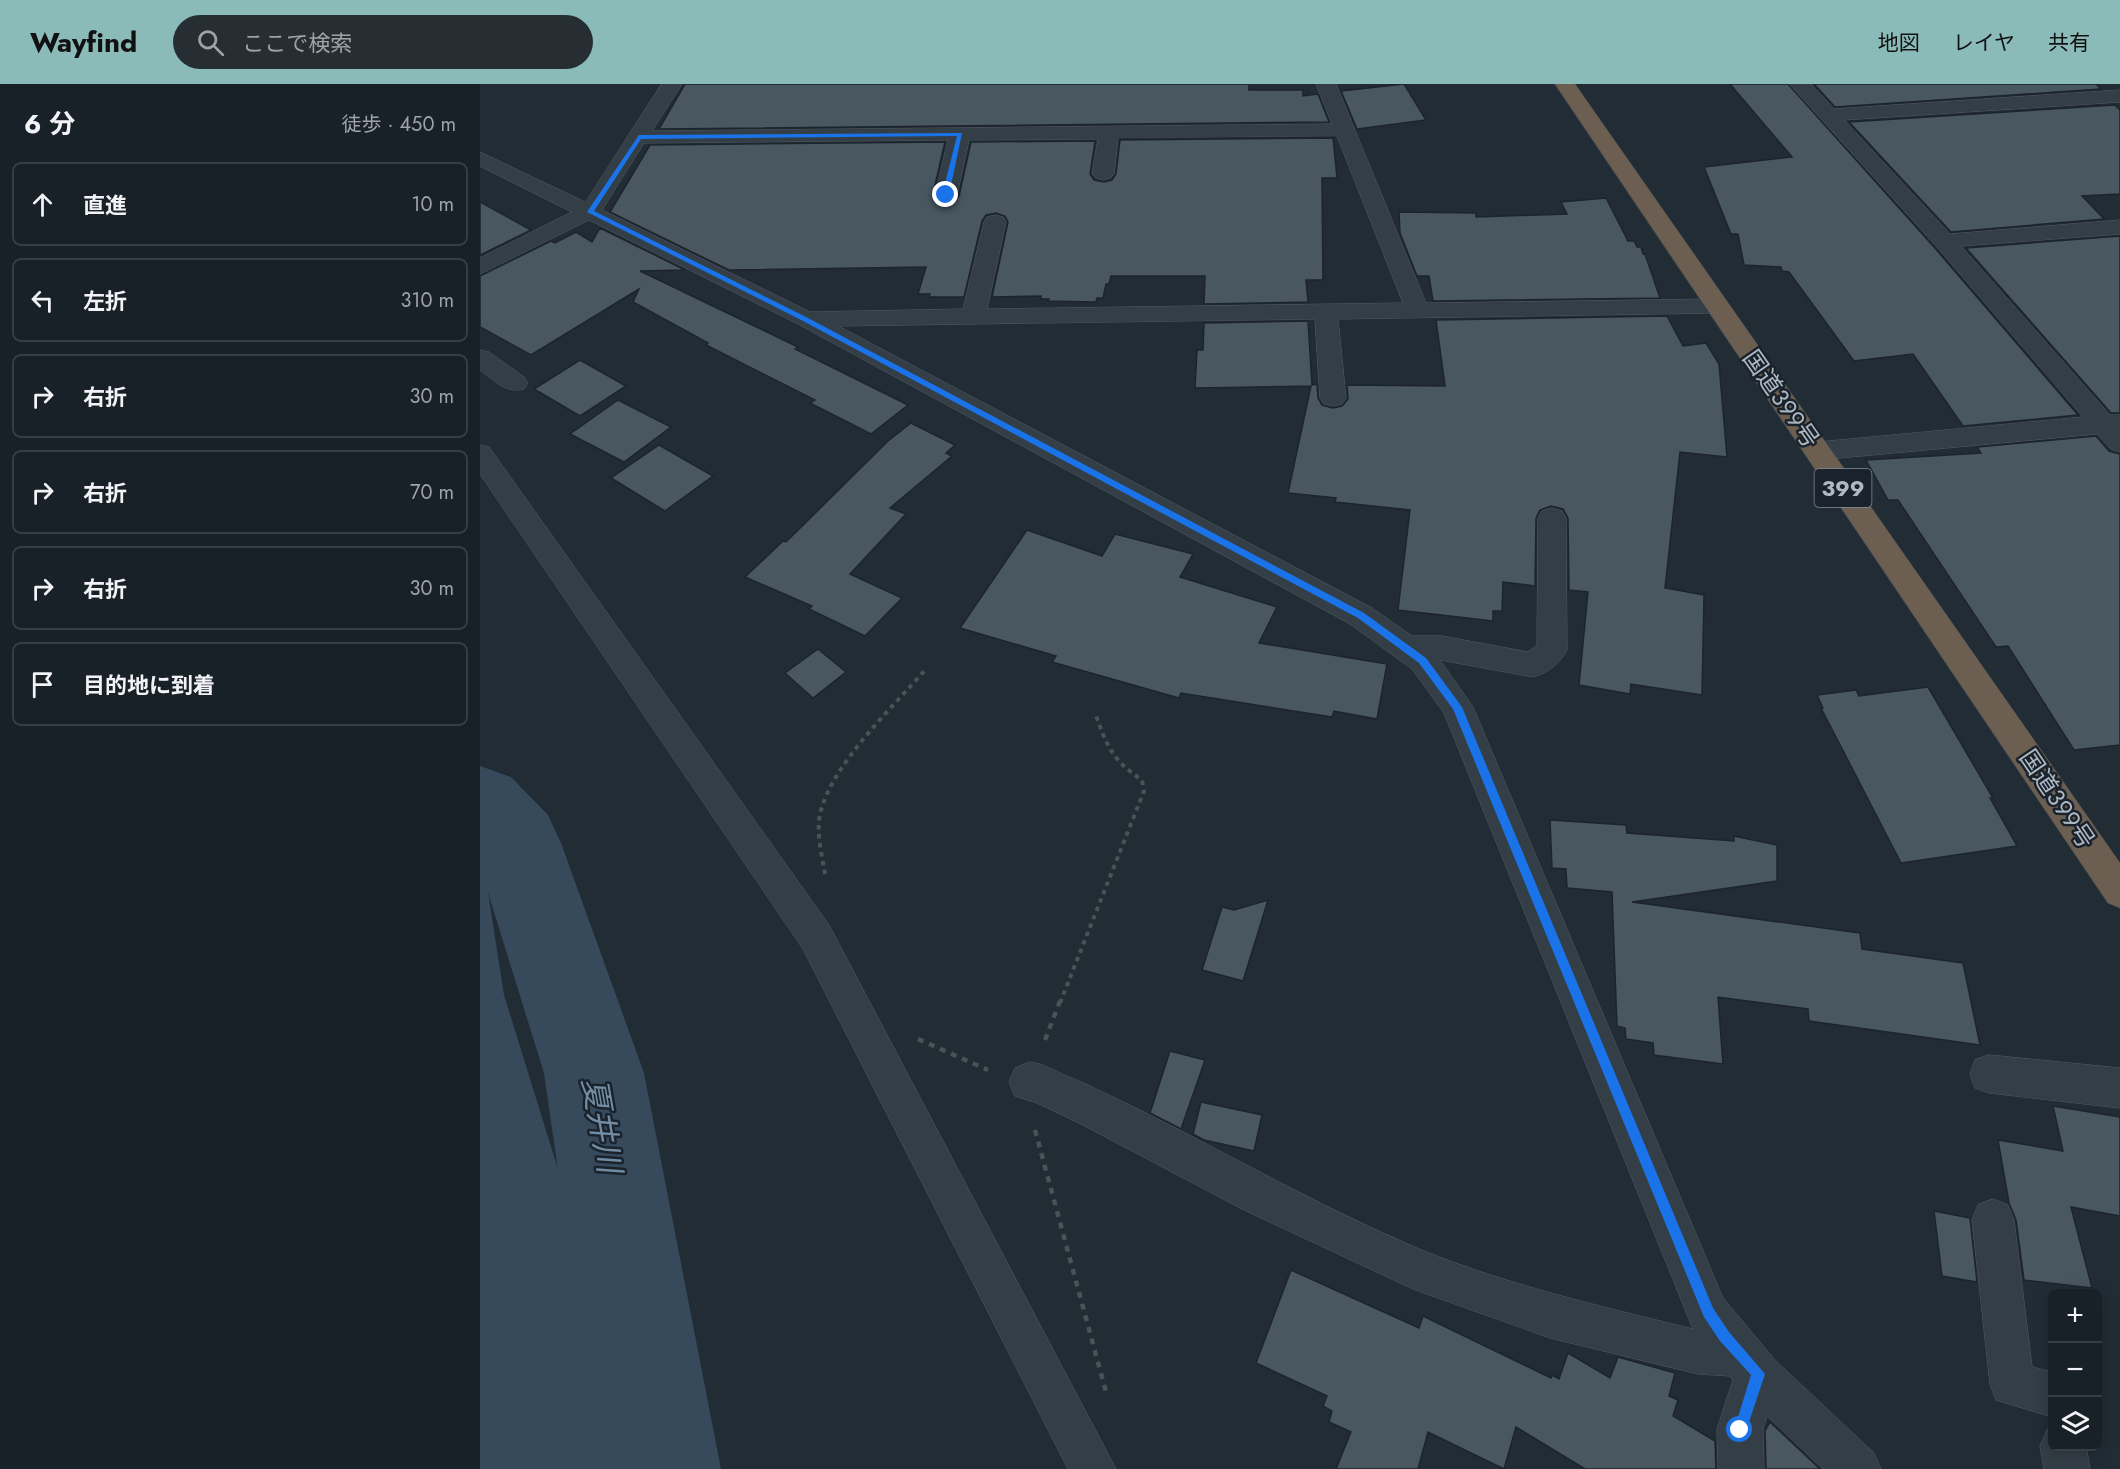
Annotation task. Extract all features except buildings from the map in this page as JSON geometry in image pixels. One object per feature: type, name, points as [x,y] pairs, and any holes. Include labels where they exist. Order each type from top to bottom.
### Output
[{"type":"highway","name":"国道399号","points":[[1565,84],[2120,892]]},
{"type":"street","points":[[480,267],[590,212],[672,84]]},
{"type":"street","points":[[1326,84],[1418,312]]},
{"type":"street","points":[[1800,84],[2114,430]]},
{"type":"street","points":[[1828,115],[2120,96]]},
{"type":"street","points":[[639,137],[1344,130]]},
{"type":"street","points":[[1103,174],[1109,132]]},
{"type":"street","points":[[946,195],[960,134]]},
{"type":"street","points":[[480,158],[806,319],[1361,616],[1423,660],[1457,707],[1708,1313],[1725,1337],[1802,1419],[1858,1469]]},
{"type":"street","points":[[973,317],[995,222]]},
{"type":"street","points":[[1944,241],[2120,227]]},
{"type":"street","points":[[806,319],[1717,306]]},
{"type":"street","points":[[1326,313],[1333,398]]},
{"type":"street","points":[[480,358],[515,383]]},
{"type":"street","points":[[1818,451],[2114,430]]},
{"type":"street","points":[[480,454],[816,937],[1093,1469]]},
{"type":"street","points":[[1406,648],[1442,648],[1533,665],[1552,650],[1552,518]]},
{"type":"street","points":[[1989,1074],[2120,1088]]},
{"type":"street","points":[[1029,1082],[1041,1084],[1077,1101],[1259,1196],[1413,1268],[1551,1316],[1750,1364]]},
{"type":"street","points":[[1993,1220],[2012,1384],[2048,1393]]},
{"type":"street","points":[[1741,1469],[1740,1430],[1750,1364]]},
{"type":"street","points":[[2064,1451],[2067,1469]]},
{"type":"path","points":[[816,937],[825,926],[829,909],[820,812],[833,780],[926,669]]},
{"type":"path","points":[[864,1027],[877,1024],[891,1026],[991,1071],[1029,1082]]},
{"type":"water","points":[[480,841],[504,995],[651,1469],[480,1469]]},
{"type":"waterway","name":"夏井川","points":[[480,804],[517,843],[594,1073],[661,1469]]},
{"type":"route","points":[[946,195],[960,134],[639,137],[590,212],[806,319],[1361,616],[1423,660],[1457,707],[1708,1313],[1725,1337],[1758,1374],[1740,1430]]}]
